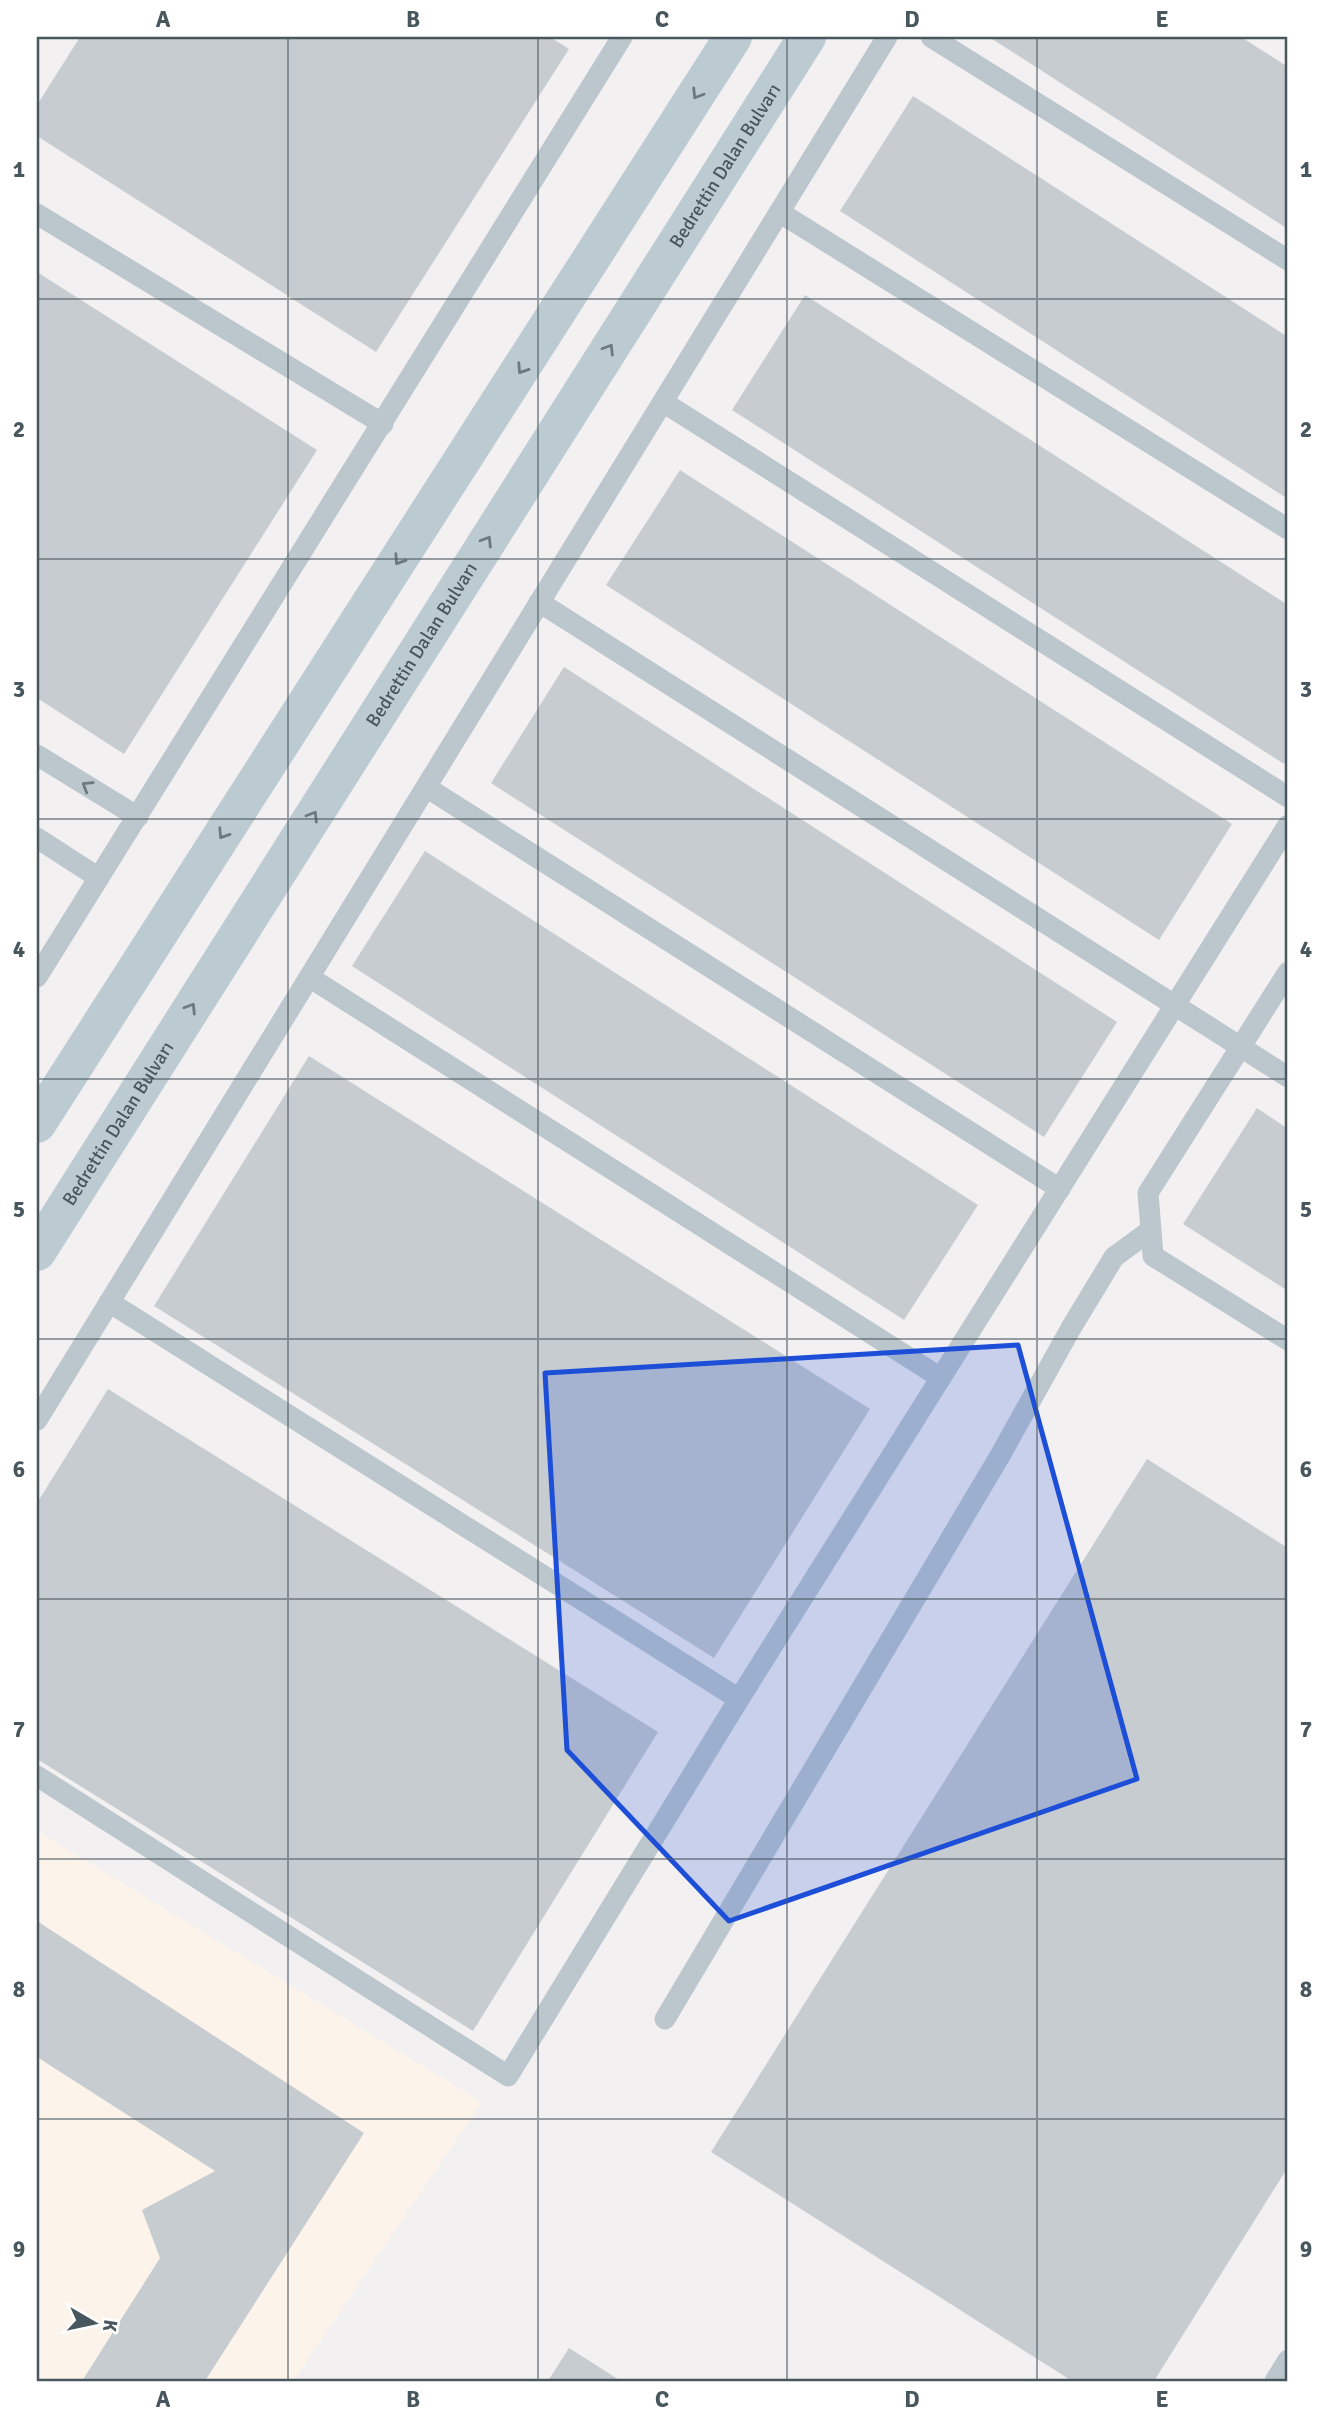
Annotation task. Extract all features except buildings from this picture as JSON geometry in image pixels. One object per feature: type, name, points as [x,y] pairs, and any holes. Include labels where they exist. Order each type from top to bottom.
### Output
[{"type":"main road","points":[[37,1124],[733,37]]},
{"type":"main road","name":"Bedrettin Dalan Bulvarı","points":[[37,1252],[807,37]]},
{"type":"lane","points":[[37,977],[622,37]]},
{"type":"lane","points":[[37,1420],[887,37]]},
{"type":"lane","points":[[931,37],[1288,260]]},
{"type":"lane","points":[[779,212],[1288,529]]},
{"type":"lane","points":[[37,214],[383,424]]},
{"type":"lane","points":[[663,402],[1288,797]]},
{"type":"lane","points":[[539,602],[1288,1077]]},
{"type":"lane","points":[[37,755],[138,817]]},
{"type":"lane","points":[[426,787],[1060,1189]]},
{"type":"lane","points":[[37,1776],[508,2076],[739,1699],[1288,825]]},
{"type":"lane","points":[[37,838],[99,878]]},
{"type":"lane","points":[[1288,972],[1148,1193],[1153,1256],[1288,1340]]},
{"type":"lane","points":[[309,977],[942,1378]]},
{"type":"lane","points":[[665,2019],[1001,1454],[1114,1257],[1151,1230]]},
{"type":"lane","points":[[109,1302],[739,1699]]},
{"type":"lane","points":[[1275,2381],[1288,2360]]},
{"type":"highlighted area","points":[[1018,1345],[1137,1779],[729,1921],[567,1750],[545,1373]]},
{"type":"shaded area","points":[[37,1831],[482,2102],[293,2381],[37,2381]]}]
